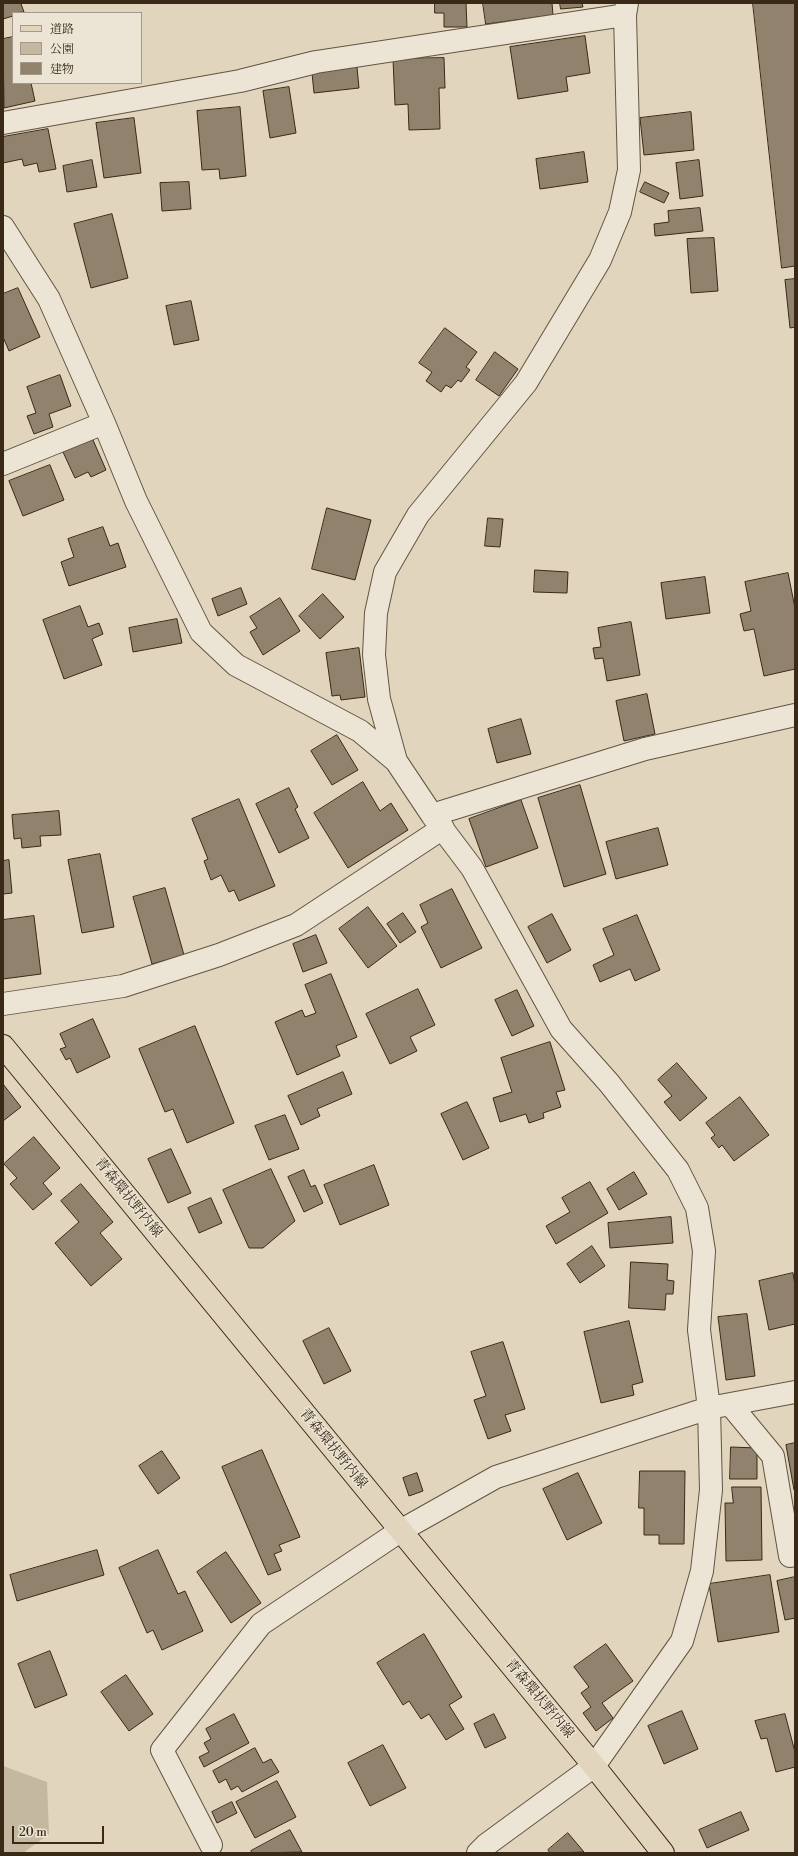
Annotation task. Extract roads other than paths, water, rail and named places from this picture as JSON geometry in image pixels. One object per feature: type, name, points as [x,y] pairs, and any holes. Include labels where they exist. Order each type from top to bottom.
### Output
[{"type":"main road","name":"青森環状野内線","points":[[3,1046],[594,1766],[663,1853]]},
{"type":"street","points":[[3,123],[240,81],[316,62],[626,9],[629,170],[620,212],[600,260],[526,383],[418,515],[385,572],[376,613],[374,655],[379,699],[396,762]]},
{"type":"street","points":[[3,227],[49,299],[104,423],[136,501],[201,632],[236,665],[360,731],[396,762],[472,868],[560,1029],[610,1083],[678,1170],[697,1208],[704,1251],[699,1330],[709,1408],[711,1490],[702,1571],[682,1641],[594,1766],[486,1845],[478,1853]]},
{"type":"street","points":[[3,464],[104,423]]},
{"type":"street","points":[[3,1004],[123,986],[219,955],[296,924],[438,822],[645,749],[795,716]]},
{"type":"street","points":[[211,1845],[162,1750],[261,1624],[400,1531],[496,1477],[709,1408],[795,1392]]},
{"type":"street","points":[[730,1404],[773,1456],[790,1556],[795,1555]]}]
